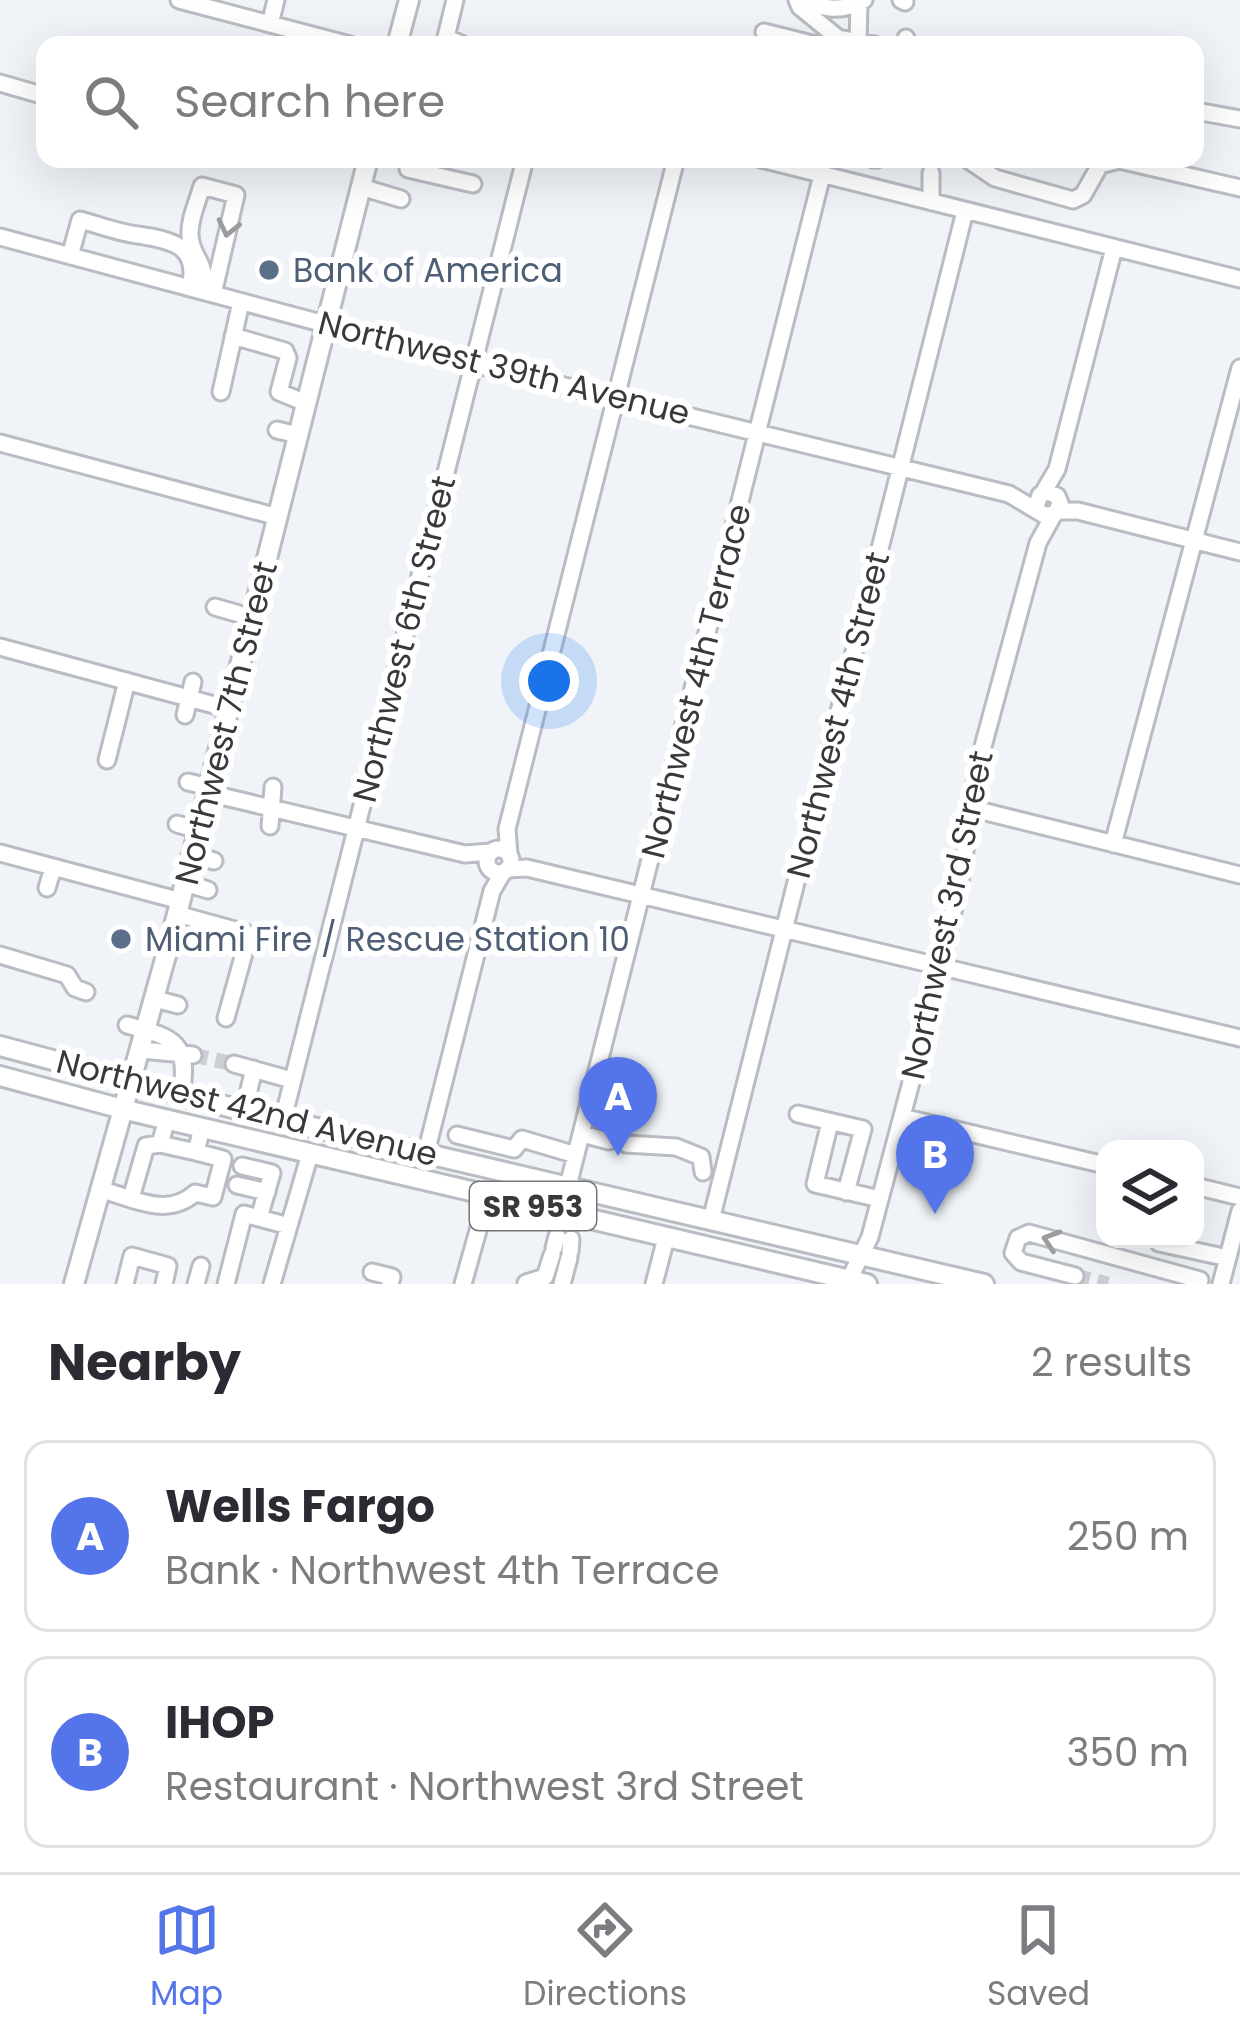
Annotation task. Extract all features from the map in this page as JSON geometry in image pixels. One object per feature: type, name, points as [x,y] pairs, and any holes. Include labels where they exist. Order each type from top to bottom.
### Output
[{"type":"main road","points":[[399,36],[409,0]]},
{"type":"main road","name":"Northwest 7th Street","points":[[74,1284],[142,1050],[366,168]]},
{"type":"main road","name":"Northwest 42nd Avenue","points":[[0,1046],[69,1057],[133,1082],[244,1111],[985,1284]]},
{"type":"main road","name":"Northwest 42nd Avenue","points":[[0,1076],[855,1282]]},
{"type":"main road","points":[[371,1168],[406,1164],[426,1153]]},
{"type":"main road","points":[[488,1196],[508,1183],[544,1180]]},
{"type":"street","points":[[179,0],[316,36]]},
{"type":"street","points":[[271,24],[277,0]]},
{"type":"street","points":[[446,36],[455,0]]},
{"type":"street","points":[[836,36],[800,7],[799,0],[827,10],[861,2],[859,36]]},
{"type":"street","points":[[764,32],[780,36]]},
{"type":"street","points":[[0,83],[36,93]]},
{"type":"street","points":[[1204,112],[1240,119]]},
{"type":"street","name":"Northwest 6th Street","points":[[283,1119],[523,168]]},
{"type":"street","points":[[426,1153],[434,1094],[492,891],[674,168]]},
{"type":"street","points":[[796,168],[1240,279]]},
{"type":"street","points":[[980,168],[995,178],[1073,200],[1083,195],[1098,168]]},
{"type":"street","points":[[1154,168],[1240,188]]},
{"type":"street","points":[[408,169],[473,184]]},
{"type":"street","points":[[931,173],[931,202]]},
{"type":"street","name":"Northwest 4th Terrace","points":[[568,1186],[823,175]]},
{"type":"street","points":[[202,186],[236,195],[202,292],[205,268],[190,236],[202,186]]},
{"type":"street","points":[[361,187],[401,199]]},
{"type":"street","name":"Northwest 4th Street","points":[[711,1220],[965,211]]},
{"type":"street","points":[[70,256],[80,220],[153,235],[172,241],[188,256],[202,292]]},
{"type":"street","name":"Northwest 39th Avenue","points":[[0,237],[474,364],[1240,552]]},
{"type":"street","name":"Northwest 3rd Street","points":[[855,1282],[941,966],[970,808],[1114,248]]},
{"type":"street","points":[[221,392],[241,302]]},
{"type":"street","points":[[233,336],[285,351],[288,358],[279,392],[306,404]]},
{"type":"street","points":[[1113,844],[1240,368]]},
{"type":"street","points":[[277,430],[298,435]]},
{"type":"street","points":[[0,442],[278,517]]},
{"type":"street","points":[[215,607],[253,618]]},
{"type":"street","points":[[0,647],[127,681],[155,683],[189,699],[229,709]]},
{"type":"street","points":[[107,760],[127,681]]},
{"type":"street","points":[[188,782],[271,817],[357,828],[1240,1038]]},
{"type":"street","points":[[271,817],[273,787]]},
{"type":"street","points":[[970,808],[1240,874]]},
{"type":"street","points":[[177,824],[198,830]]},
{"type":"street","points":[[0,854],[181,900],[246,932],[226,1018]]},
{"type":"street","points":[[192,855],[214,861]]},
{"type":"street","points":[[47,888],[53,868]]},
{"type":"street","points":[[181,900],[208,890]]},
{"type":"street","points":[[0,956],[67,975],[75,988],[86,992]]},
{"type":"street","points":[[155,999],[178,1005]]},
{"type":"street","points":[[127,1025],[171,1036],[186,1054],[181,1094]]},
{"type":"street","points":[[142,1050],[186,1054]]},
{"type":"street","points":[[234,1064],[292,1081]]},
{"type":"street","points":[[244,1111],[254,1069]]},
{"type":"street","points":[[798,1114],[863,1129],[846,1192]]},
{"type":"street","points":[[902,1117],[1096,1163]]},
{"type":"street","points":[[160,1144],[167,1119]]},
{"type":"street","points":[[830,1122],[815,1184],[880,1199]]},
{"type":"street","points":[[196,1152],[202,1128]]},
{"type":"street","points":[[582,1134],[617,1143],[688,1150],[701,1157],[703,1172]]},
{"type":"street","points":[[457,1135],[514,1149],[522,1139],[576,1155]]},
{"type":"street","points":[[102,1190],[131,1198],[170,1208],[182,1205],[195,1192],[213,1197],[223,1159],[160,1144],[146,1146],[131,1198]]},
{"type":"street","points":[[272,1284],[310,1154]]},
{"type":"street","points":[[242,1166],[272,1174],[259,1218]]},
{"type":"street","points":[[237,1185],[267,1192]]},
{"type":"street","points":[[1204,1188],[1240,1197]]},
{"type":"street","points":[[463,1284],[488,1196]]},
{"type":"street","points":[[1075,1276],[1021,1262],[1013,1253],[1018,1238],[1028,1233],[1208,1283],[1228,1258],[1240,1211]]},
{"type":"street","points":[[226,1284],[244,1214],[289,1226]]},
{"type":"street","points":[[654,1284],[666,1238]]},
{"type":"street","points":[[521,1282],[545,1277],[562,1248],[562,1284]]},
{"type":"street","points":[[1182,1248],[1228,1258]]},
{"type":"street","points":[[124,1284],[132,1256],[169,1266],[164,1284]]},
{"type":"street","points":[[196,1284],[201,1266]]},
{"type":"street","points":[[372,1272],[392,1276],[390,1284]]},
{"type":"tunnel","points":[[193,1055],[234,1064]]},
{"type":"tunnel","points":[[1075,1276],[1108,1284]]},
{"type":"place","name":"Bank of America","points":[[269,270]]},
{"type":"place","name":"Miami Fire / Rescue Station 10","points":[[121,939]]},
{"type":"place","name":"Wells Fargo","points":[[618,1156]]},
{"type":"place","name":"IHOP","points":[[935,1214]]}]
